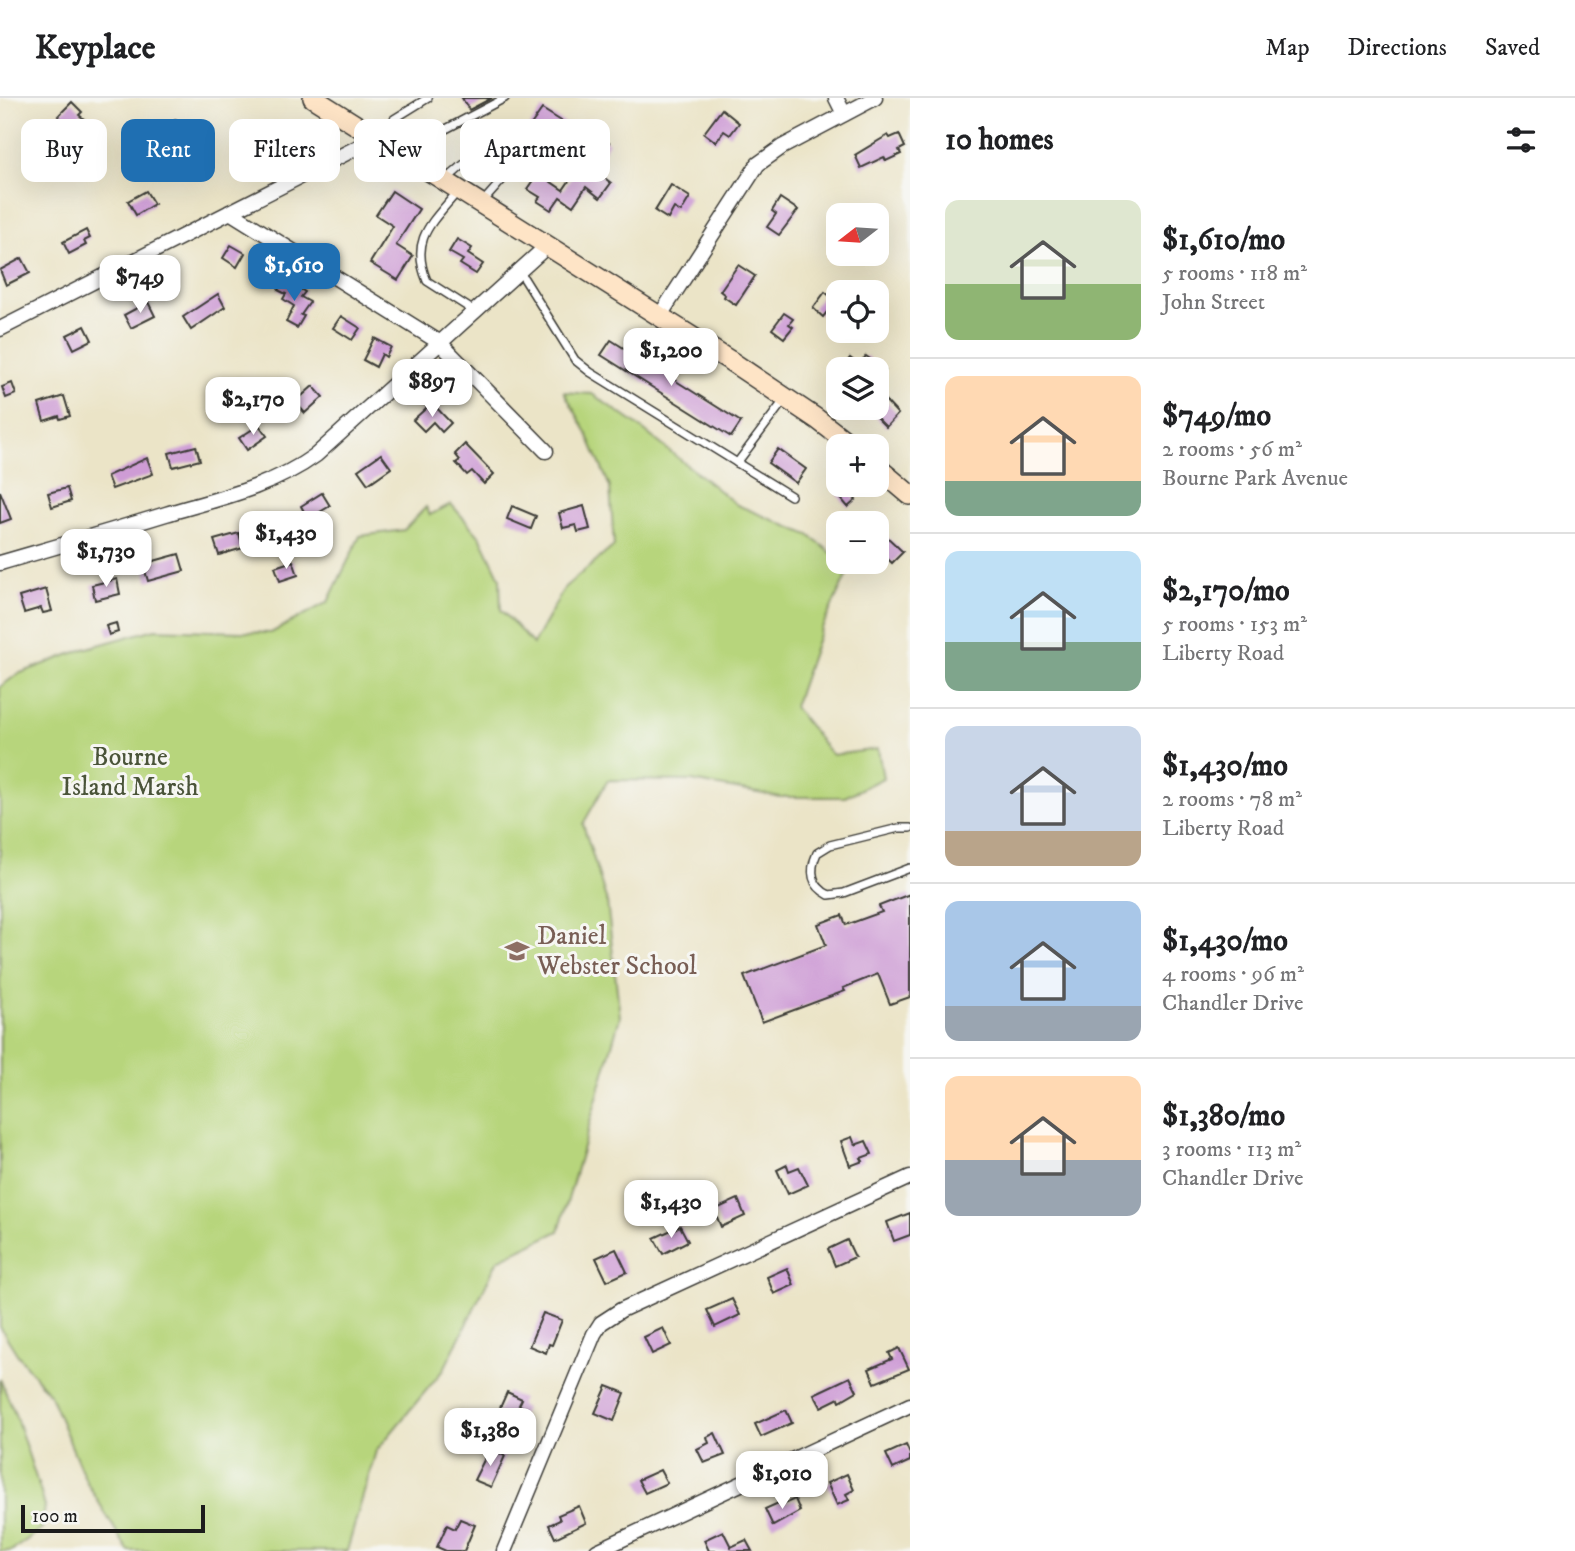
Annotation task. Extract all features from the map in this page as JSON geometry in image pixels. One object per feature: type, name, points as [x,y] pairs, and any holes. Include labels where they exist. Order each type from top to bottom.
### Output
[{"type":"main road","points":[[313,98],[354,124]]},
{"type":"main road","points":[[445,182],[786,397],[836,434]]},
{"type":"main road","points":[[889,477],[910,495]]},
{"type":"street","points":[[836,98],[844,114]]},
{"type":"street","points":[[659,317],[758,164],[771,153],[875,98]]},
{"type":"street","points":[[0,329],[354,152]]},
{"type":"street","points":[[230,212],[439,342],[546,451]]},
{"type":"street","points":[[0,563],[219,499],[284,475],[316,455],[547,246]]},
{"type":"street","points":[[504,1551],[589,1345],[601,1323],[621,1310],[910,1177]]},
{"type":"street","points":[[597,1551],[910,1405]]},
{"type":"lane","points":[[394,119],[428,98]]},
{"type":"lane","points":[[446,129],[505,98]]},
{"type":"lane","points":[[474,311],[427,281],[420,250],[422,236],[451,186],[502,131],[520,131],[528,151],[481,204]]},
{"type":"lane","points":[[519,271],[575,360],[590,372],[791,496]]},
{"type":"lane","points":[[737,463],[786,397]]},
{"type":"lane","points":[[910,828],[899,828],[830,845],[817,853],[812,875],[817,887],[829,895],[844,893],[910,868]]},
{"type":"green space","name":"Bourne Island Marsh","points":[[564,392],[592,394],[637,425],[737,505],[809,535],[826,548],[826,574],[847,574],[820,632],[794,707],[832,755],[878,749],[883,778],[845,797],[780,797],[692,781],[608,780],[583,824],[607,902],[620,1017],[559,1231],[498,1260],[444,1369],[376,1451],[347,1551],[128,1551],[86,1481],[50,1395],[17,1354],[0,1327],[0,687],[18,674],[84,649],[155,629],[271,633],[328,602],[360,536],[404,530],[426,507],[430,515],[451,504],[481,538],[500,578],[501,610],[533,644],[565,587],[614,546],[610,487],[586,431]]},
{"type":"green space","points":[[0,1379],[15,1414],[45,1506],[42,1529],[11,1551],[0,1551]]},
{"type":"building","points":[[462,98],[492,98],[469,110]]},
{"type":"building","points":[[72,102],[82,112],[79,115],[84,119],[61,119],[58,116]]},
{"type":"building","points":[[542,109],[558,119],[535,119]]},
{"type":"building","points":[[722,109],[739,123],[730,135],[724,131],[716,142],[704,133]]},
{"type":"building","points":[[899,134],[905,147],[899,150],[901,154],[886,161],[884,157],[861,168],[855,155],[888,135],[890,138]]},
{"type":"building","points":[[532,182],[551,182],[563,190],[568,182],[611,183],[600,198],[586,187],[573,206],[560,197],[551,210],[537,201],[540,197],[527,189]]},
{"type":"building","points":[[671,185],[690,197],[681,212],[674,208],[668,219],[655,211]]},
{"type":"building","points":[[146,191],[154,204],[136,215],[128,201]]},
{"type":"building","points":[[392,191],[419,209],[396,245],[413,256],[398,280],[370,263],[393,226],[376,215]]},
{"type":"building","points":[[780,198],[798,210],[779,235],[767,227],[776,214],[772,211]]},
{"type":"building","points":[[86,230],[90,238],[84,241],[86,245],[69,254],[63,242]]},
{"type":"building","points":[[457,239],[472,248],[468,254],[483,264],[476,274],[460,264],[463,260],[449,252]]},
{"type":"building","points":[[231,245],[245,253],[237,267],[223,258]]},
{"type":"building","points":[[22,258],[30,273],[6,285],[0,270]]},
{"type":"building","points":[[738,265],[755,276],[736,305],[720,291]]},
{"type":"building","points":[[285,280],[305,292],[301,297],[310,302],[301,315],[304,316],[297,328],[286,322],[294,306],[283,299],[286,294],[278,290]]},
{"type":"building","points":[[825,292],[826,313],[823,317],[813,308]]},
{"type":"building","points":[[218,294],[225,307],[191,330],[183,317]]},
{"type":"building","points":[[148,302],[155,316],[131,328],[124,315]]},
{"type":"building","points":[[784,313],[793,319],[789,324],[793,327],[784,338],[772,329]]},
{"type":"building","points":[[341,316],[360,328],[352,340],[333,328]]},
{"type":"building","points":[[85,326],[92,340],[74,349],[67,335]]},
{"type":"building","points":[[374,338],[391,347],[386,357],[382,354],[376,367],[363,360]]},
{"type":"building","points":[[611,340],[741,422],[731,437],[601,355]]},
{"type":"building","points":[[12,383],[16,394],[6,398],[2,387]]},
{"type":"building","points":[[313,386],[323,397],[305,413],[295,402]]},
{"type":"building","points":[[64,396],[70,416],[44,421],[39,404]]},
{"type":"building","points":[[432,403],[451,423],[442,432],[433,422],[424,431],[413,420]]},
{"type":"building","points":[[889,404],[898,414],[886,427],[879,420],[889,420]]},
{"type":"building","points":[[259,425],[267,436],[247,450],[239,438]]},
{"type":"building","points":[[465,444],[494,474],[484,484],[472,471],[467,475],[456,463],[460,460],[455,454]]},
{"type":"building","points":[[196,446],[200,460],[173,467],[169,453]]},
{"type":"building","points":[[778,449],[806,469],[796,483],[768,463]]},
{"type":"building","points":[[381,454],[391,468],[368,484],[358,470]]},
{"type":"building","points":[[147,458],[153,474],[112,489],[107,476]]},
{"type":"building","points":[[67,488],[71,501],[52,507],[48,493]]},
{"type":"building","points":[[0,491],[11,519],[0,523]]},
{"type":"building","points":[[322,493],[330,506],[308,519],[301,506]]},
{"type":"building","points":[[840,497],[854,497],[856,500],[848,507]]},
{"type":"building","points":[[512,506],[536,516],[531,529],[507,519]]},
{"type":"building","points":[[584,506],[590,529],[578,532],[576,525],[563,528],[559,513]]},
{"type":"building","points":[[239,533],[243,548],[219,555],[214,540]]},
{"type":"building","points":[[889,539],[903,552],[892,563],[889,560]]},
{"type":"building","points":[[179,554],[184,571],[148,581],[143,564]]},
{"type":"building","points":[[293,561],[298,575],[280,581],[275,567]]},
{"type":"building","points":[[117,579],[120,594],[95,600],[92,585]]},
{"type":"building","points":[[46,589],[52,611],[43,613],[41,608],[24,613],[19,597]]},
{"type":"building","points":[[116,623],[118,632],[109,635],[106,626]]},
{"type":"building","points":[[910,894],[910,997],[890,1004],[878,974],[843,988],[845,991],[762,1022],[744,976],[826,945],[818,924],[842,915],[846,925],[882,912],[879,906]]},
{"type":"building","points":[[852,1137],[855,1145],[866,1141],[872,1154],[850,1166],[841,1141]]},
{"type":"building","points":[[787,1165],[789,1171],[799,1167],[808,1185],[788,1194],[777,1170]]},
{"type":"building","points":[[738,1199],[745,1216],[721,1227],[714,1210]]},
{"type":"building","points":[[910,1213],[910,1235],[894,1241],[887,1222]]},
{"type":"building","points":[[680,1226],[688,1241],[663,1254],[654,1238]]},
{"type":"building","points":[[847,1240],[855,1257],[835,1266],[828,1249]]},
{"type":"building","points":[[616,1249],[627,1272],[607,1281],[596,1258]]},
{"type":"building","points":[[787,1268],[794,1285],[774,1294],[767,1277]]},
{"type":"building","points":[[732,1299],[740,1315],[715,1327],[707,1310]]},
{"type":"building","points":[[543,1313],[562,1320],[546,1353],[529,1346]]},
{"type":"building","points":[[663,1328],[671,1345],[652,1354],[644,1337]]},
{"type":"building","points":[[899,1348],[909,1369],[875,1383],[869,1369],[892,1359],[889,1353]]},
{"type":"building","points":[[850,1377],[857,1391],[840,1401],[839,1398],[821,1407],[814,1394]]},
{"type":"building","points":[[607,1386],[625,1393],[614,1421],[595,1413]]},
{"type":"building","points":[[507,1392],[522,1399],[519,1405],[525,1408],[517,1426],[496,1417]]},
{"type":"building","points":[[786,1410],[792,1423],[761,1437],[755,1424]]},
{"type":"building","points":[[715,1433],[725,1455],[704,1463],[697,1449],[709,1443],[707,1437]]},
{"type":"building","points":[[906,1445],[910,1461],[893,1469],[886,1454]]},
{"type":"building","points":[[490,1448],[505,1456],[491,1487],[474,1480]]},
{"type":"building","points":[[660,1470],[667,1483],[645,1493],[638,1480]]},
{"type":"building","points":[[847,1474],[854,1490],[846,1494],[849,1500],[837,1505],[827,1483]]},
{"type":"building","points":[[795,1499],[800,1511],[773,1526],[765,1509],[785,1500],[786,1503]]},
{"type":"building","points":[[579,1506],[586,1523],[555,1538],[549,1525],[560,1520],[558,1515]]},
{"type":"building","points":[[460,1519],[475,1525],[464,1551],[446,1551],[437,1547],[447,1525],[455,1529]]},
{"type":"building","points":[[723,1531],[731,1547],[746,1540],[752,1551],[709,1551],[704,1540]]},
{"type":"place","name":"Daniel Webster School","points":[[517,951]]}]
